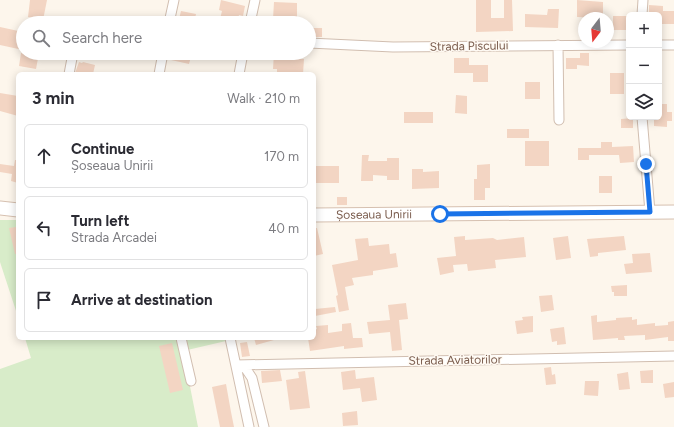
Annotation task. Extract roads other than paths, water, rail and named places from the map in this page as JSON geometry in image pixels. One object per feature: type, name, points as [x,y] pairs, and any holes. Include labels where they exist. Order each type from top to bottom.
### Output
[{"type":"main road","points":[[0,208],[16,210]]},
{"type":"main road","name":"Șoseaua Unirii","points":[[316,215],[674,212]]},
{"type":"street","points":[[171,16],[174,0]]},
{"type":"street","points":[[252,16],[255,0]]},
{"type":"street","points":[[642,12],[643,0]]},
{"type":"street","name":"Strada Piscului","points":[[316,43],[393,47],[626,45]]},
{"type":"street","points":[[558,45],[559,120]]},
{"type":"street","points":[[662,45],[674,45]]},
{"type":"street","points":[[69,72],[72,60]]},
{"type":"street","points":[[159,72],[162,60]]},
{"type":"street","points":[[239,72],[242,60]]},
{"type":"street","points":[[642,120],[650,212]]},
{"type":"street","points":[[181,340],[191,381]]},
{"type":"street","points":[[230,340],[249,427]]},
{"type":"street","name":"Strada Aviatorilor","points":[[236,365],[674,356]]},
{"type":"street","points":[[236,365],[246,369],[252,378],[264,427]]}]
